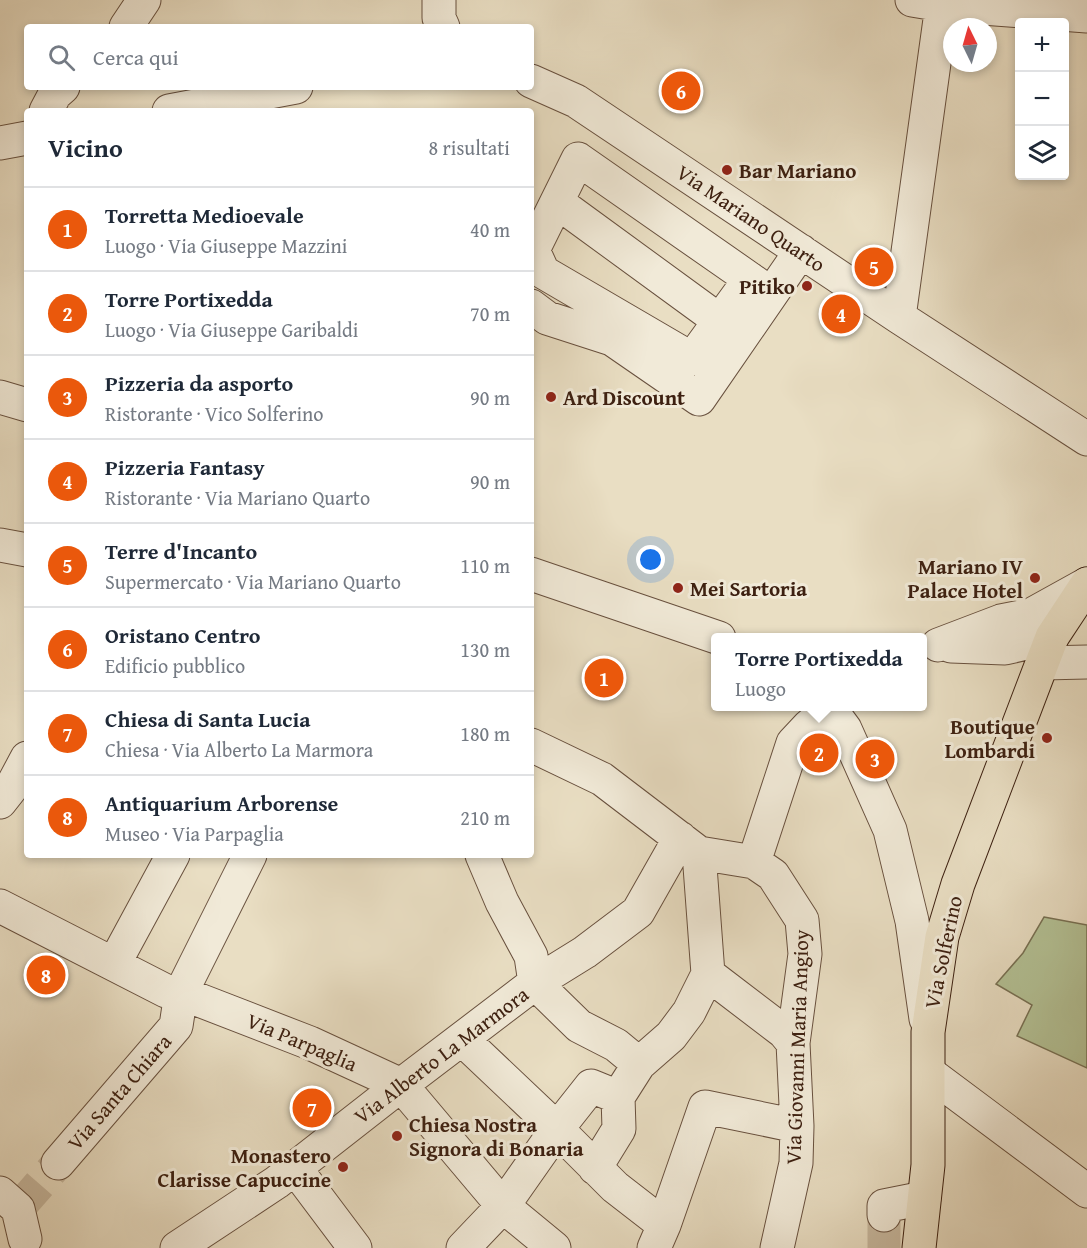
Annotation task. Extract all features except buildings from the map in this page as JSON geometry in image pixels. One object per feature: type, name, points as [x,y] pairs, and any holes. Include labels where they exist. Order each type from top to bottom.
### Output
[{"type":"main road","name":"Via Solferino","points":[[919,1248],[928,1165],[928,1032],[942,937],[957,884],[1048,650],[1087,584]]},
{"type":"street","points":[[128,24],[144,0]]},
{"type":"street","points":[[899,317],[927,2],[1087,16]]},
{"type":"street","name":"Via Mariano Quarto","points":[[534,82],[576,101],[1087,440]]},
{"type":"street","points":[[48,108],[60,90]]},
{"type":"street","points":[[185,108],[280,90]]},
{"type":"street","points":[[0,143],[24,139]]},
{"type":"street","points":[[534,248],[578,159],[760,287]]},
{"type":"street","points":[[557,202],[720,321]]},
{"type":"street","points":[[534,252],[543,272],[692,359],[720,321],[801,251]]},
{"type":"street","points":[[534,308],[547,318],[612,339],[699,399],[760,287]]},
{"type":"street","points":[[0,397],[24,404]]},
{"type":"street","points":[[0,545],[24,549]]},
{"type":"street","points":[[534,575],[711,635]]},
{"type":"street","points":[[930,646],[1001,621],[1031,615],[1087,584]]},
{"type":"street","points":[[930,646],[1048,650],[1087,662]]},
{"type":"street","points":[[534,746],[602,779],[689,846],[754,862],[793,743],[826,711]]},
{"type":"street","points":[[833,711],[844,729],[890,830],[912,921],[928,1032]]},
{"type":"street","points":[[13,794],[24,766]]},
{"type":"street","points":[[628,1054],[671,1036],[688,1012],[708,974],[689,846]]},
{"type":"street","name":"Via Alberto La Marmora","points":[[177,1248],[277,1182],[535,983],[585,952],[638,912],[689,846]]},
{"type":"street","points":[[114,964],[171,858]]},
{"type":"street","name":"Via Santa Chiara","points":[[57,1163],[176,1026],[181,993],[248,858]]},
{"type":"street","points":[[483,858],[501,902],[531,956],[535,983],[579,1026],[628,1054]]},
{"type":"street","name":"Via Giovanni Maria Angioy","points":[[754,862],[773,875],[802,920],[804,954],[793,1043],[797,1126],[796,1163],[777,1248]]},
{"type":"street","name":"Via Parpaglia","points":[[0,906],[166,991],[181,993],[310,1044],[401,1085],[503,1206],[554,1248]]},
{"type":"street","points":[[912,921],[942,937]]},
{"type":"street","points":[[708,974],[784,1032],[793,1043]]},
{"type":"street","points":[[462,1039],[596,1167],[659,1237],[705,1107],[797,1126]]},
{"type":"street","points":[[596,1167],[619,1129],[618,1097],[628,1054]]},
{"type":"street","points":[[929,1073],[1087,1191]]},
{"type":"street","points":[[463,1248],[503,1206],[557,1129],[591,1086],[618,1097]]},
{"type":"street","points":[[295,1168],[355,1248]]},
{"type":"street","points":[[884,1215],[884,1206],[924,1198]]},
{"type":"green space","points":[[1044,917],[1087,925],[1087,1068],[1017,1036],[1032,1005],[996,984],[1023,953]]},
{"type":"tunnel","points":[[18,1209],[58,1163]]},
{"type":"tunnel","points":[[884,1215],[884,1248]]},
{"type":"place","name":"Oristano Centro","points":[[681,91]]},
{"type":"place","name":"Bar Mariano","points":[[727,170]]},
{"type":"place","name":"Terre d'Incanto","points":[[874,267]]},
{"type":"place","name":"Pitiko","points":[[807,286]]},
{"type":"place","name":"Pizzeria Fantasy","points":[[841,314]]},
{"type":"place","name":"Ard Discount","points":[[551,397]]},
{"type":"place","name":"Mariano IV Palace Hotel","points":[[1035,578]]},
{"type":"place","name":"Mei Sartoria","points":[[678,588]]},
{"type":"place","name":"Torretta Medioevale","points":[[604,678]]},
{"type":"place","name":"Boutique Lombardi","points":[[1047,738]]},
{"type":"place","name":"Torre Portixedda","points":[[819,753]]},
{"type":"place","name":"Pizzeria da asporto","points":[[875,759]]},
{"type":"place","name":"Antiquarium Arborense","points":[[46,975]]},
{"type":"place","name":"Chiesa di Santa Lucia","points":[[312,1108]]},
{"type":"place","name":"Chiesa Nostra Signora di Bonaria","points":[[397,1136]]},
{"type":"place","name":"Monastero Clarisse Capuccine","points":[[343,1167]]}]
